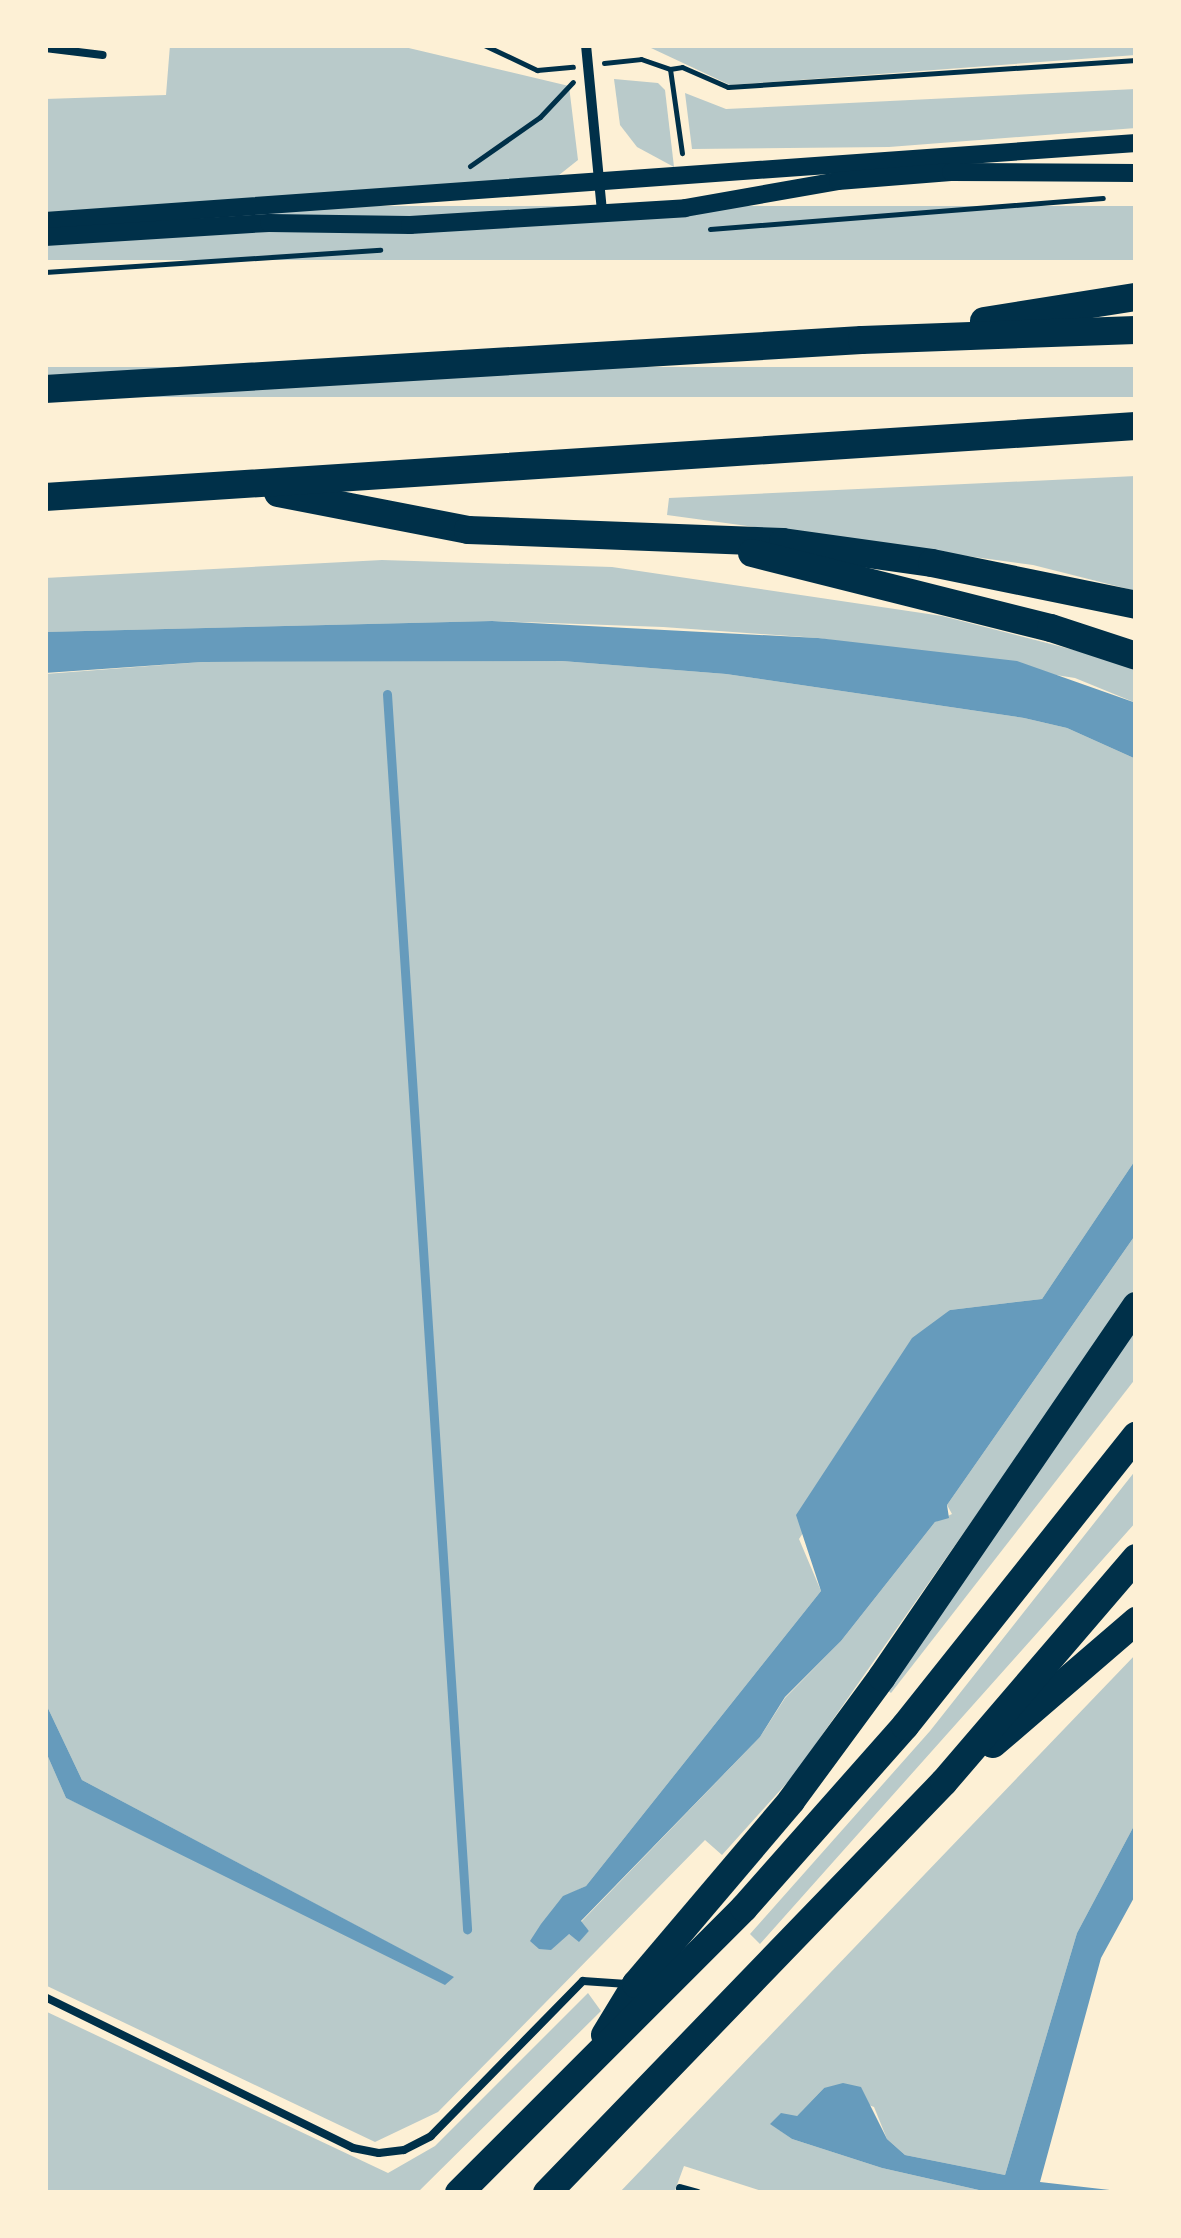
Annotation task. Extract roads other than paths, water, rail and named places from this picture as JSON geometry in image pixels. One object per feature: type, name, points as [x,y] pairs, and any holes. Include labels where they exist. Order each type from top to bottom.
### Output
[{"type":"highway","points":[[862,340],[1136,297]]},
{"type":"highway","points":[[45,389],[862,340],[1136,330]]},
{"type":"highway","points":[[45,497],[1136,426]]},
{"type":"highway","points":[[237,484],[468,530],[678,535],[932,563],[1136,604]]},
{"type":"highway","points":[[678,535],[994,613],[1136,656]]},
{"type":"highway","points":[[584,2071],[636,1984],[791,1801],[1136,1306]]},
{"type":"highway","points":[[459,2193],[731,1921],[906,1726],[1136,1436]]},
{"type":"highway","points":[[547,2193],[944,1782],[1136,1558]]},
{"type":"highway","points":[[944,1782],[1079,1676],[1136,1621]]},
{"type":"street","points":[[586,45],[602,212]]},
{"type":"street","points":[[45,221],[1136,143]]},
{"type":"street","points":[[45,237],[685,208],[917,174],[1136,173]]},
{"type":"lane","points":[[45,48],[102,55]]},
{"type":"lane","points":[[45,1997],[353,2148],[379,2153],[404,2150],[432,2136],[582,1980],[636,1984]]},
{"type":"lane","points":[[680,2188],[697,2193]]},
{"type":"water","points":[[492,621],[818,638],[1017,661],[1136,703],[1136,759],[1067,728],[1024,718],[726,674],[562,661],[202,662],[45,673],[45,632]]},
{"type":"water","points":[[1136,1159],[1136,1234],[947,1505],[949,1518],[935,1522],[841,1641],[785,1697],[760,1737],[581,1921],[589,1931],[579,1942],[569,1934],[551,1950],[539,1949],[530,1941],[563,1896],[586,1886],[821,1591],[796,1515],[912,1338],[950,1310],[1042,1299]]},
{"type":"water","points":[[45,1702],[82,1780],[454,1977],[445,1985],[66,1798],[45,1750]]},
{"type":"water","points":[[1136,1822],[1136,1894],[1101,1958],[1040,2182],[1136,2193],[992,2193],[882,2168],[792,2139],[770,2124],[781,2113],[797,2116],[824,2088],[843,2083],[861,2087],[887,2139],[905,2155],[1005,2175],[1077,1933]]},
{"type":"waterway","points":[[387,694],[467,1929]]}]
